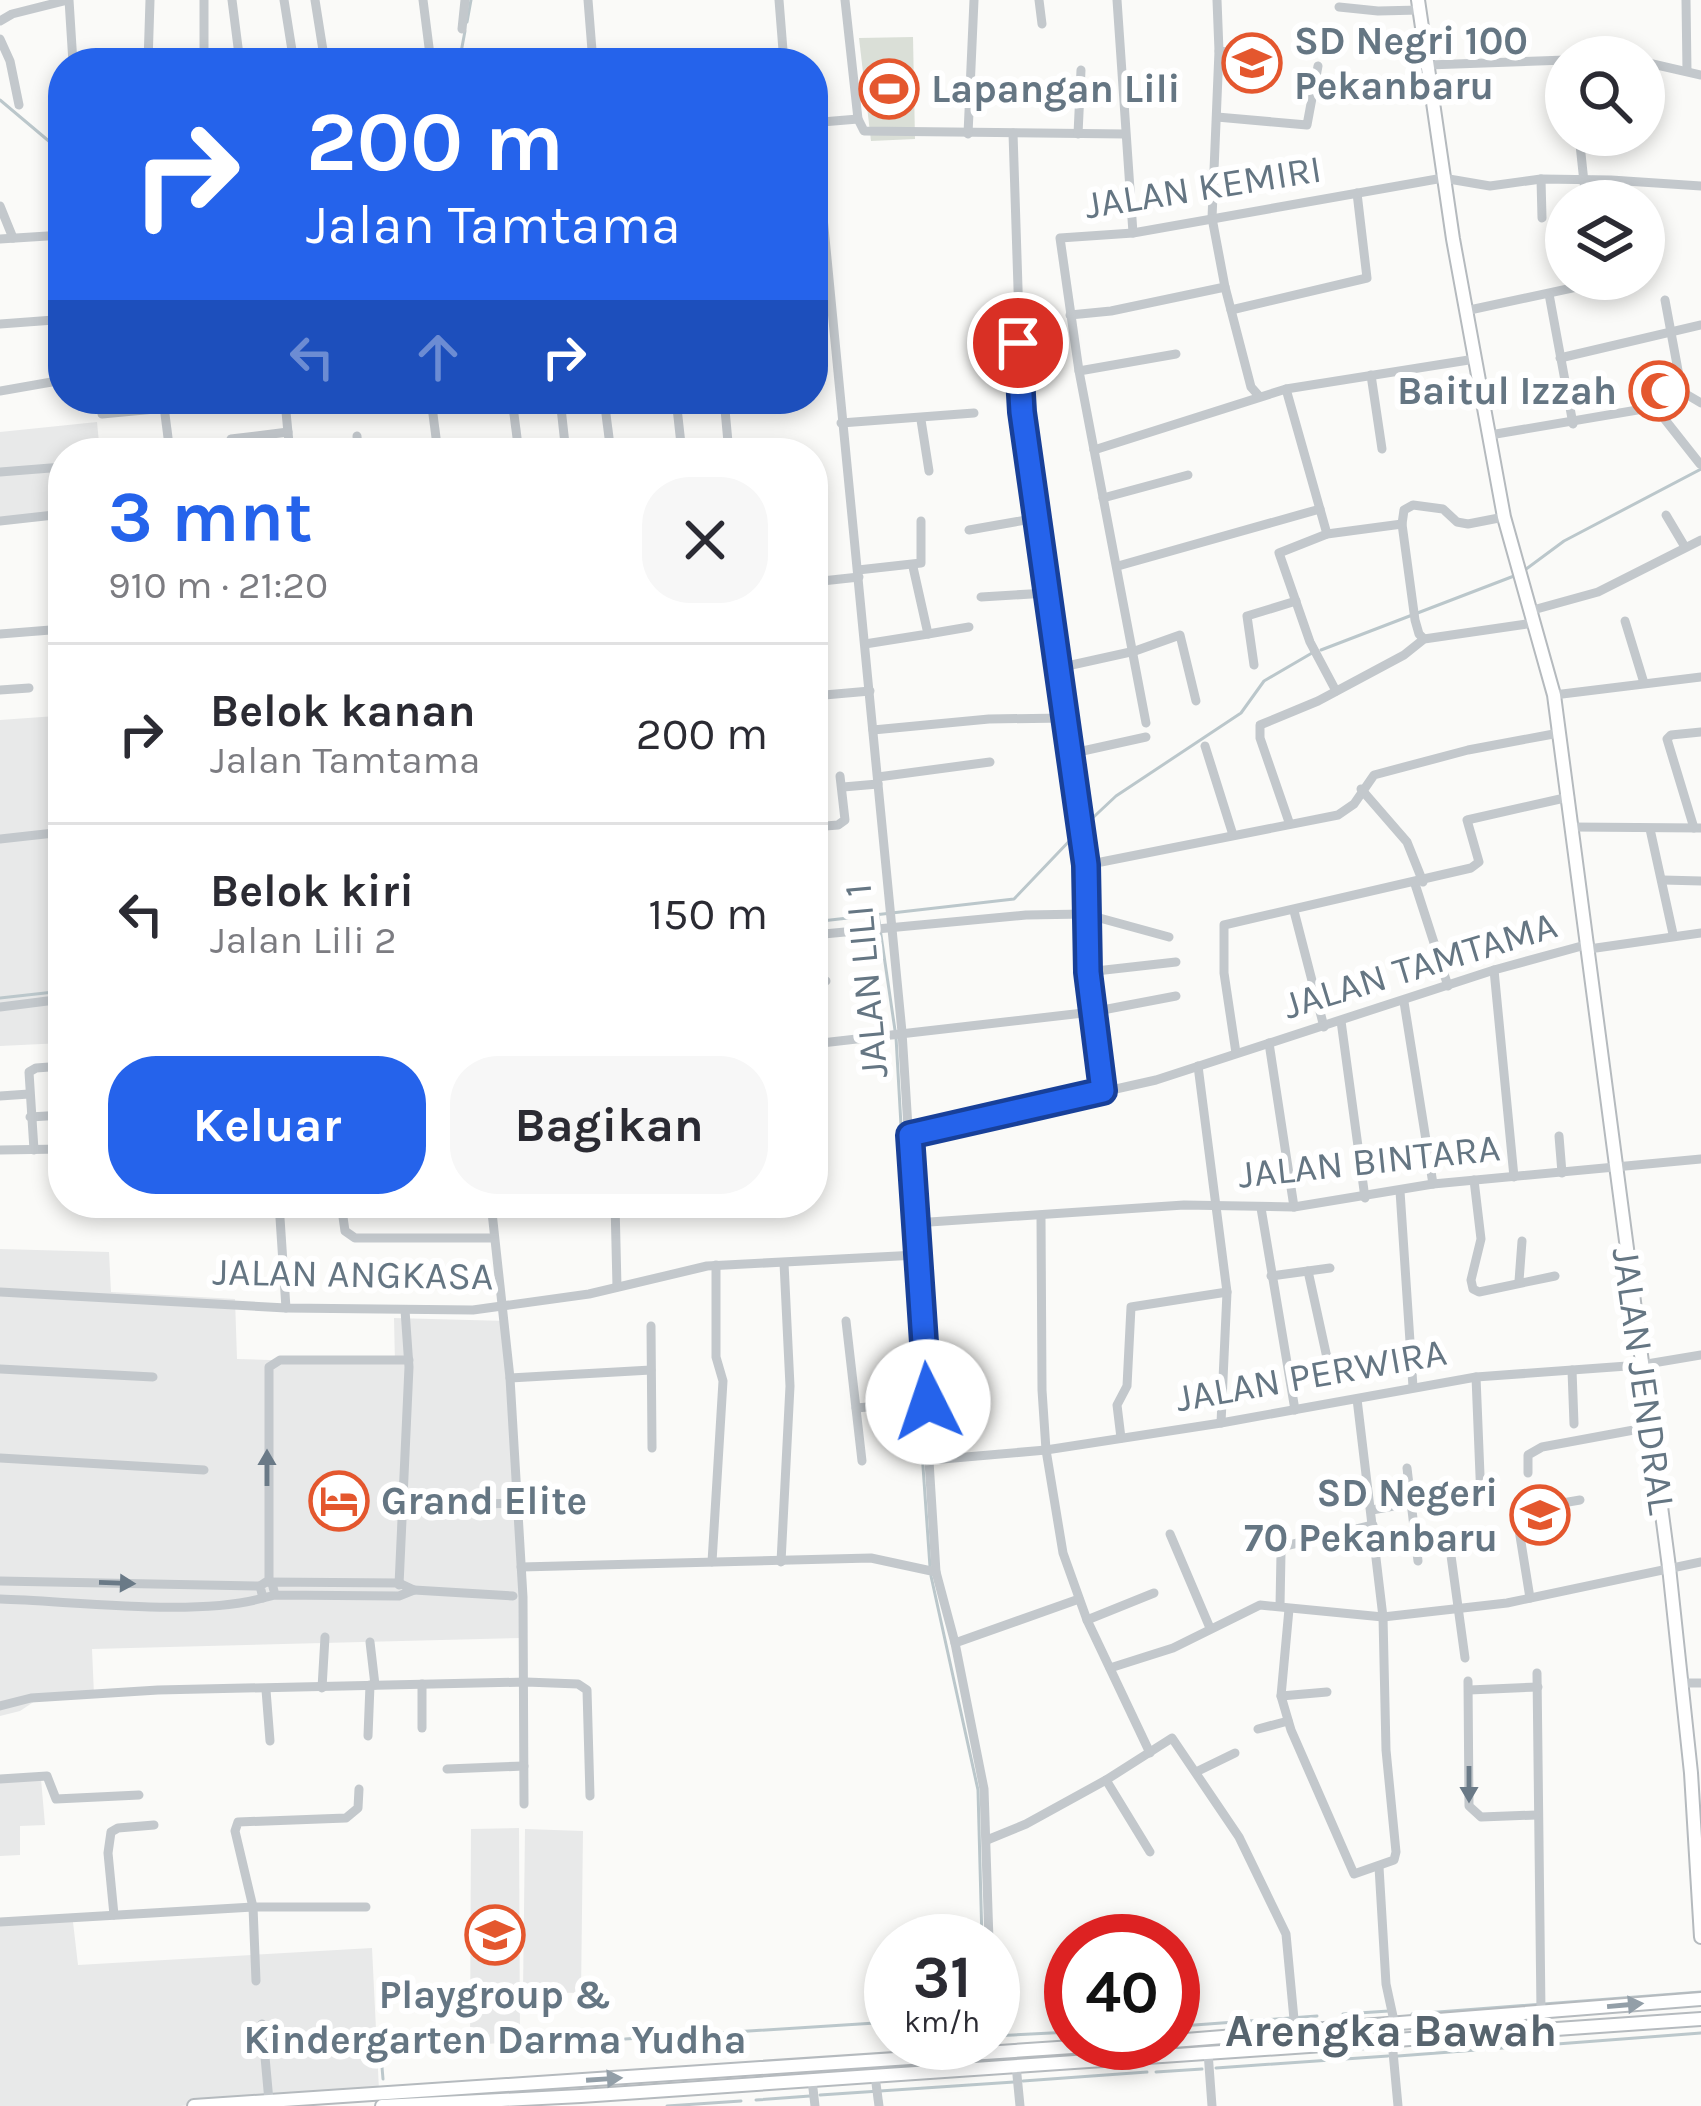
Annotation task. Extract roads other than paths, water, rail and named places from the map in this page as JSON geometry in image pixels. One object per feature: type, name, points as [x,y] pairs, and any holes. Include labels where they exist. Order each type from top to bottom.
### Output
[{"type":"main road","name":"JALAN JENDRAL","points":[[1419,5],[1465,311],[1504,517],[1554,694],[1696,1774],[1701,1937]]},
{"type":"main road","points":[[1200,2037],[1296,2022],[1701,1999]]},
{"type":"main road","points":[[1020,2065],[1701,2019]]},
{"type":"main road","points":[[194,2106],[864,2058]]},
{"type":"main road","points":[[769,2067],[772,2083]]},
{"type":"main road","points":[[382,2106],[772,2083],[814,2094],[877,2091],[989,2070]]},
{"type":"street","points":[[10,0],[12,14]]},
{"type":"street","points":[[0,21],[68,0],[72,48]]},
{"type":"street","points":[[149,48],[151,0]]},
{"type":"street","points":[[204,48],[205,0]]},
{"type":"street","points":[[232,0],[238,48]]},
{"type":"street","points":[[284,0],[292,48]]},
{"type":"street","points":[[315,0],[323,48]]},
{"type":"street","points":[[423,0],[429,48]]},
{"type":"street","points":[[462,29],[466,0]]},
{"type":"street","points":[[588,0],[592,48]]},
{"type":"street","points":[[779,0],[783,48]]},
{"type":"street","points":[[845,0],[860,127],[871,134],[1125,134]]},
{"type":"street","points":[[968,134],[974,0]]},
{"type":"street","points":[[1039,0],[1042,24]]},
{"type":"street","points":[[1117,0],[1133,233]]},
{"type":"street","points":[[1217,0],[1212,218],[1251,387],[1259,396]]},
{"type":"street","points":[[1686,0],[1687,71]]},
{"type":"street","points":[[1339,7],[1374,11],[1419,5]]},
{"type":"street","points":[[0,39],[19,105]]},
{"type":"street","points":[[1219,51],[1267,57]]},
{"type":"street","points":[[1428,64],[1545,61]]},
{"type":"street","points":[[1217,117],[1307,125],[1318,66]]},
{"type":"street","points":[[1665,66],[1701,74]]},
{"type":"street","points":[[1078,134],[1081,70]]},
{"type":"street","name":"JALAN LILI 1","points":[[828,122],[859,119]]},
{"type":"street","points":[[1012,133],[1022,412],[1083,838],[1088,972],[1103,1091]]},
{"type":"street","points":[[1580,156],[1581,180]]},
{"type":"street","name":"JALAN KEMIRI","points":[[1146,723],[1059,240],[1133,233],[1443,178],[1490,186],[1540,179],[1581,180]]},
{"type":"street","points":[[1540,179],[1542,218]]},
{"type":"street","name":"JALAN KEMIRI","points":[[1665,184],[1701,186]]},
{"type":"street","points":[[1232,310],[1367,278],[1357,193]]},
{"type":"street","points":[[0,206],[13,238]]},
{"type":"street","points":[[0,239],[48,236]]},
{"type":"street","name":"JALAN LILI 1","points":[[828,281],[902,1032],[915,1223],[920,1403],[931,1460],[930,1571],[955,1643],[984,1789],[988,1914]]},
{"type":"street","points":[[1070,315],[1111,311],[1225,286]]},
{"type":"street","points":[[1465,311],[1545,295]]},
{"type":"street","points":[[1551,300],[1573,424]]},
{"type":"street","points":[[1490,435],[1655,407],[1676,396],[1679,390],[1666,300]]},
{"type":"street","points":[[0,324],[48,320]]},
{"type":"street","points":[[1561,358],[1701,325]]},
{"type":"street","points":[[1079,371],[1176,354]]},
{"type":"street","points":[[1094,450],[1286,389],[1475,359]]},
{"type":"street","points":[[1371,376],[1382,449]]},
{"type":"street","points":[[0,391],[48,383]]},
{"type":"street","points":[[1286,389],[1327,534]]},
{"type":"street","points":[[1679,390],[1701,403]]},
{"type":"street","points":[[1655,407],[1700,464]]},
{"type":"street","points":[[842,423],[974,413]]},
{"type":"street","points":[[286,414],[289,438]]},
{"type":"street","points":[[921,420],[928,471]]},
{"type":"street","points":[[239,438],[288,432]]},
{"type":"street","points":[[0,472],[48,468]]},
{"type":"street","points":[[1103,498],[1188,475]]},
{"type":"street","points":[[1424,639],[1415,620],[1404,509],[1413,505],[1443,509],[1462,524],[1504,517]]},
{"type":"street","points":[[1118,566],[1320,509]]},
{"type":"street","points":[[1666,515],[1685,547]]},
{"type":"street","points":[[0,521],[48,516]]},
{"type":"street","points":[[969,530],[1037,518]]},
{"type":"street","points":[[828,579],[914,567],[923,559],[921,520]]},
{"type":"street","points":[[1336,691],[1310,642],[1279,553],[1327,534],[1402,524]]},
{"type":"street","points":[[1288,822],[1260,725],[1405,655],[1424,639],[1534,617],[1598,592],[1701,540]]},
{"type":"street","points":[[914,567],[928,634]]},
{"type":"street","points":[[981,596],[1047,592]]},
{"type":"street","points":[[1254,665],[1245,619],[1296,601]]},
{"type":"street","points":[[1625,621],[1644,683]]},
{"type":"street","points":[[865,644],[969,626]]},
{"type":"street","points":[[0,634],[48,630]]},
{"type":"street","points":[[1058,668],[1135,651],[1180,635],[1196,701]]},
{"type":"street","points":[[1554,694],[1701,677]]},
{"type":"street","points":[[0,690],[29,688]]},
{"type":"street","points":[[828,695],[869,692]]},
{"type":"street","points":[[873,730],[989,718],[1064,718]]},
{"type":"street","points":[[1571,827],[1697,828],[1667,739],[1701,732]]},
{"type":"street","points":[[1086,865],[1344,813],[1374,775],[1558,733]]},
{"type":"street","points":[[1070,754],[1146,737]]},
{"type":"street","points":[[1205,746],[1233,835]]},
{"type":"street","points":[[828,826],[845,820],[842,781],[878,781],[990,762]]},
{"type":"street","points":[[1361,790],[1407,842],[1448,986]]},
{"type":"street","points":[[1236,1053],[1224,973],[1223,926],[1419,883],[1478,865],[1467,820],[1569,797]]},
{"type":"street","points":[[1650,830],[1673,934]]},
{"type":"street","points":[[0,839],[48,834]]},
{"type":"street","points":[[1663,880],[1701,881]]},
{"type":"street","points":[[1294,911],[1324,1028]]},
{"type":"street","points":[[828,934],[1085,914],[1168,937]]},
{"type":"street","name":"JALAN TAMTAMA","points":[[910,1135],[1198,1066],[1494,970],[1589,946],[1701,933]]},
{"type":"street","points":[[1088,972],[1176,962]]},
{"type":"street","points":[[1494,970],[1514,1177]]},
{"type":"street","points":[[828,1042],[1092,1012],[1176,996]]},
{"type":"street","points":[[0,1007],[48,1001]]},
{"type":"street","points":[[1404,1002],[1433,1184]]},
{"type":"street","points":[[1341,1021],[1365,1198]]},
{"type":"street","name":"JALAN TAMTAMA","points":[[1269,1043],[1294,1207]]},
{"type":"street","points":[[1198,1066],[1227,1292],[1221,1423]]},
{"type":"street","points":[[34,1150],[31,1070],[48,1068]]},
{"type":"street","points":[[0,1096],[29,1094]]},
{"type":"street","points":[[30,1117],[48,1116]]},
{"type":"street","points":[[1559,1136],[1562,1173]]},
{"type":"street","points":[[0,1150],[48,1150]]},
{"type":"street","name":"JALAN BINTARA","points":[[915,1223],[991,1215],[1294,1207],[1433,1184],[1701,1159]]},
{"type":"street","points":[[1474,1180],[1481,1239],[1472,1286],[1479,1292],[1555,1276]]},
{"type":"street","points":[[1400,1191],[1413,1387]]},
{"type":"street","points":[[1261,1208],[1295,1410]]},
{"type":"street","points":[[1042,1216],[1039,1321],[1046,1450],[1063,1553],[1087,1620],[1150,1753]]},
{"type":"street","points":[[280,1218],[286,1308]]},
{"type":"street","points":[[343,1218],[345,1231],[355,1238],[493,1238]]},
{"type":"street","points":[[492,1218],[510,1378],[521,1568],[524,1804]]},
{"type":"street","points":[[615,1218],[617,1287]]},
{"type":"street","points":[[1519,1281],[1522,1241]]},
{"type":"street","name":"JALAN ANGKASA","points":[[0,1292],[286,1308],[503,1308],[716,1265],[914,1256]]},
{"type":"street","points":[[781,1562],[790,1385],[784,1263]]},
{"type":"street","points":[[712,1562],[723,1381],[716,1358],[716,1265]]},
{"type":"street","points":[[1271,1276],[1330,1268]]},
{"type":"street","points":[[1308,1271],[1329,1367]]},
{"type":"street","points":[[1121,1438],[1117,1405],[1127,1386],[1131,1307],[1227,1292]]},
{"type":"street","points":[[399,1596],[409,1360],[405,1310]]},
{"type":"street","points":[[846,1321],[862,1461]]},
{"type":"street","points":[[651,1326],[652,1448]]},
{"type":"street","name":"JALAN PERWIRA","points":[[931,1460],[1046,1450],[1476,1377],[1641,1365],[1701,1355]]},
{"type":"street","points":[[268,1589],[269,1367],[280,1360],[409,1360]]},
{"type":"street","points":[[0,1370],[153,1377]]},
{"type":"street","points":[[510,1378],[651,1370]]},
{"type":"street","points":[[1572,1370],[1574,1424]]},
{"type":"street","points":[[1476,1377],[1481,1500]]},
{"type":"street","points":[[1357,1399],[1372,1510],[1383,1617],[1386,1750],[1396,1856],[1354,1874],[1281,1696],[1281,1553],[1285,1546],[1373,1525]]},
{"type":"street","points":[[856,1408],[920,1403]]},
{"type":"street","points":[[1528,1473],[1528,1455],[1542,1447],[1650,1427]]},
{"type":"street","points":[[0,1458],[204,1470]]},
{"type":"street","points":[[1407,1468],[1418,1561]]},
{"type":"street","points":[[1530,1598],[1516,1511],[1580,1500]]},
{"type":"street","points":[[446,1505],[517,1503]]},
{"type":"street","points":[[1372,1510],[1409,1503]]},
{"type":"street","points":[[1171,1534],[1210,1628]]},
{"type":"street","points":[[1449,1541],[1465,1658]]},
{"type":"street","points":[[521,1568],[871,1558],[930,1571]]},
{"type":"street","points":[[1110,1668],[1174,1648],[1252,1607],[1383,1617],[1530,1598],[1701,1562]]},
{"type":"street","points":[[0,1581],[399,1596],[415,1590]]},
{"type":"street","points":[[81,1581],[82,1602]]},
{"type":"street","points":[[0,1599],[242,1603],[268,1589],[399,1583],[415,1590],[513,1596]]},
{"type":"street","points":[[162,1605],[163,1584]]},
{"type":"street","points":[[1087,1620],[1154,1593]]},
{"type":"street","points":[[955,1643],[1079,1599]]},
{"type":"street","points":[[322,1688],[325,1637]]},
{"type":"street","points":[[368,1736],[373,1685],[370,1642]]},
{"type":"street","points":[[1537,1673],[1541,2008]]},
{"type":"street","points":[[0,1706],[32,1698],[158,1690],[526,1682],[585,1686],[590,1796]]},
{"type":"street","points":[[1682,1682],[1701,1683]]},
{"type":"street","points":[[422,1684],[422,1728]]},
{"type":"street","points":[[1536,1815],[1480,1817],[1469,1806],[1468,1686],[1538,1688]]},
{"type":"street","points":[[266,1690],[270,1741]]},
{"type":"street","points":[[1281,1696],[1327,1692]]},
{"type":"street","points":[[1258,1729],[1290,1725]]},
{"type":"street","points":[[987,1840],[1041,1817],[1172,1738],[1239,1837],[1286,1934],[1296,2022]]},
{"type":"street","points":[[1198,1772],[1235,1753]]},
{"type":"street","points":[[447,1769],[524,1766]]},
{"type":"street","points":[[0,1779],[47,1776],[56,1799],[139,1795]]},
{"type":"street","points":[[1106,1780],[1150,1852]]},
{"type":"street","points":[[256,1981],[254,1907],[236,1831],[238,1822],[346,1818],[358,1808],[359,1789]]},
{"type":"street","points":[[114,1916],[108,1853],[111,1832],[154,1825]]},
{"type":"street","points":[[1379,1867],[1386,1979],[1394,2017]]},
{"type":"street","points":[[0,1922],[254,1907],[366,1907]]},
{"type":"street","points":[[262,2024],[269,2101]]},
{"type":"street","points":[[1392,2041],[1398,2106]]},
{"type":"street","points":[[1208,2052],[1212,2106]]},
{"type":"street","points":[[1017,2070],[1020,2106]]},
{"type":"waterway","points":[[467,22],[471,0]]},
{"type":"waterway","points":[[462,48],[465,31]]},
{"type":"waterway","points":[[0,100],[48,140]]},
{"type":"waterway","points":[[1522,572],[1564,541],[1701,469]]},
{"type":"waterway","points":[[1321,650],[1514,576]]},
{"type":"waterway","points":[[1083,827],[1116,796],[1241,713],[1264,681],[1312,653]]},
{"type":"waterway","points":[[828,920],[1014,899],[1076,834]]},
{"type":"waterway","points":[[878,915],[896,1037],[908,1249]]},
{"type":"waterway","points":[[0,998],[48,993]]},
{"type":"waterway","points":[[908,1259],[918,1399]]},
{"type":"waterway","points":[[919,1409],[930,1567]]},
{"type":"waterway","points":[[931,1576],[978,1790],[981,1914]]},
{"type":"waterway","points":[[1412,2014],[1701,1992]]},
{"type":"waterway","points":[[1343,2014],[1389,2011]]},
{"type":"waterway","points":[[1200,2025],[1317,2016]]},
{"type":"waterway","points":[[625,2039],[864,2024]]},
{"type":"waterway","points":[[1020,2035],[1044,2033]]},
{"type":"waterway","points":[[1398,2056],[1701,2033]]},
{"type":"waterway","points":[[383,2079],[381,2055],[413,2052]]},
{"type":"waterway","points":[[1216,2068],[1388,2056]]},
{"type":"waterway","points":[[1156,2072],[1202,2069]]},
{"type":"waterway","points":[[1023,2081],[1147,2072]]},
{"type":"waterway","points":[[820,2095],[1014,2082]]},
{"type":"waterway","points":[[756,2100],[810,2096]]},
{"type":"waterway","points":[[667,2106],[741,2101]]},
{"type":"place","name":"SD Negri 100 Pekanbaru","points":[[1252,63]]},
{"type":"place","name":"Lapangan Lili","points":[[889,89]]},
{"type":"place","name":"Baitul Izzah","points":[[1659,391]]},
{"type":"place","name":"Grand Elite","points":[[339,1501]]},
{"type":"place","name":"SD Negeri 70 Pekanbaru","points":[[1540,1515]]},
{"type":"place","name":"Playgroup & Kindergarten Darma Yudha","points":[[495,1935]]},
{"type":"district","name":"Arengka Bawah","points":[[1391,2031]]}]
